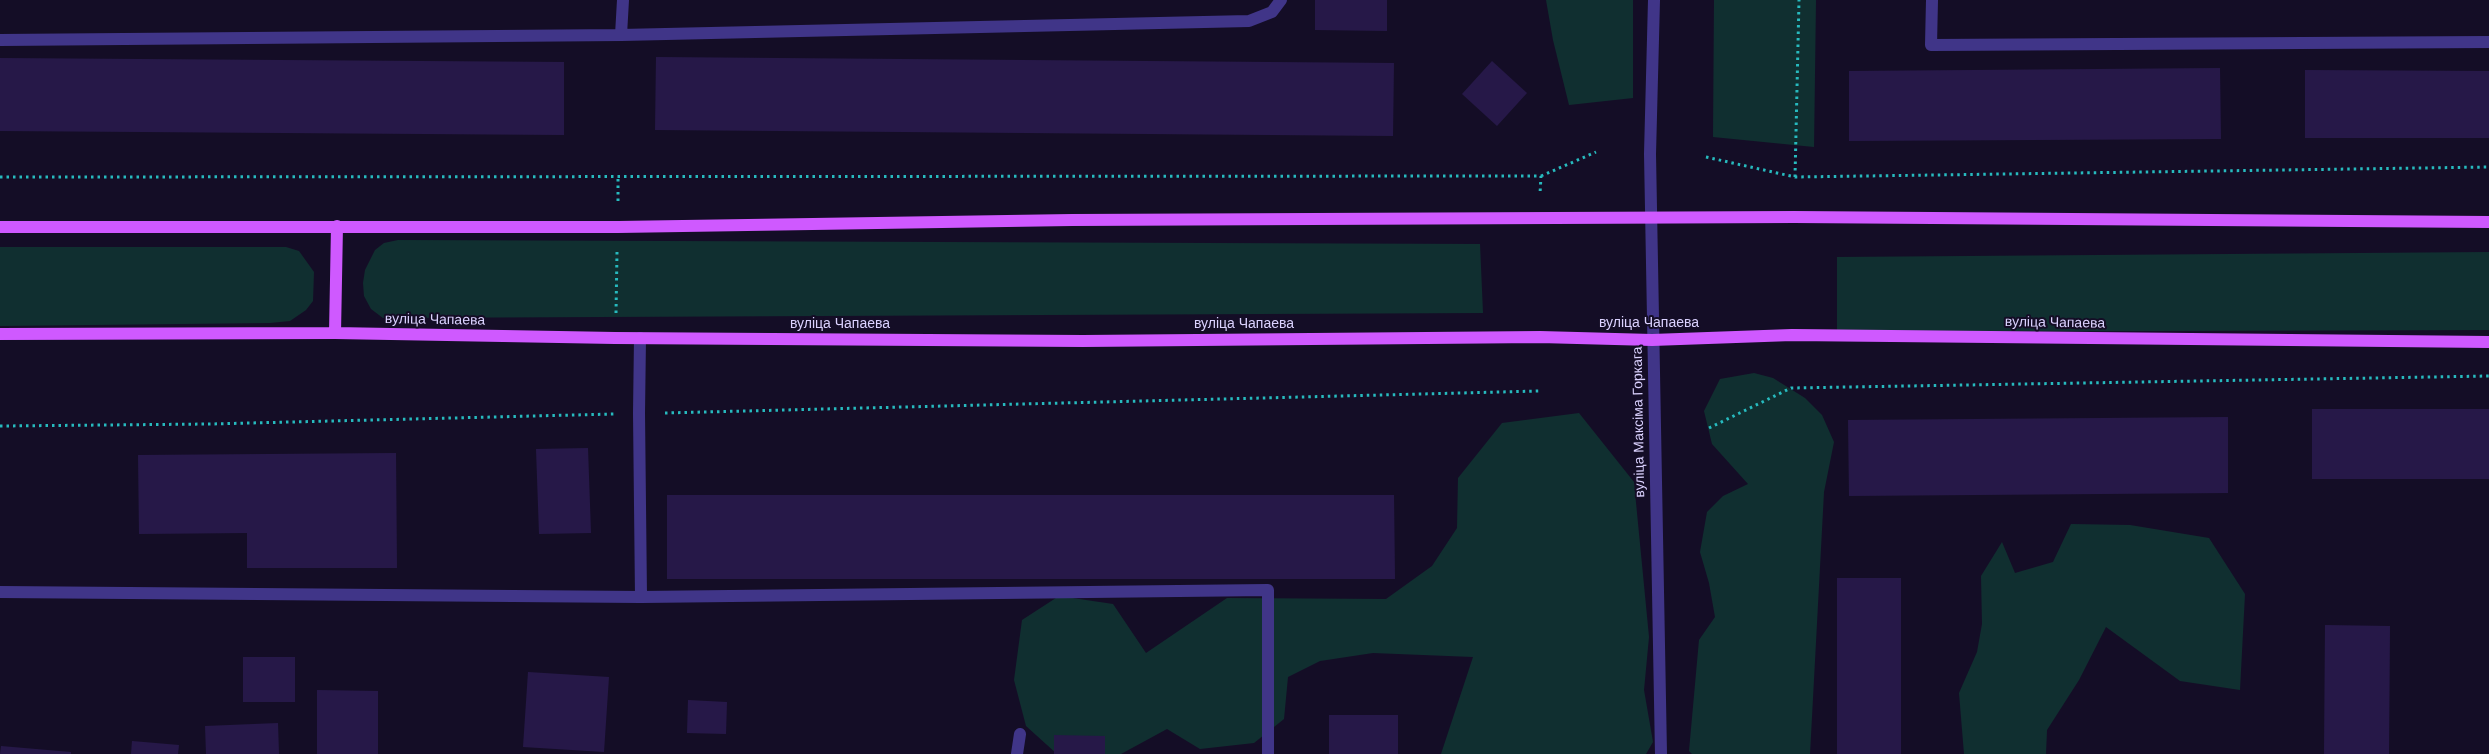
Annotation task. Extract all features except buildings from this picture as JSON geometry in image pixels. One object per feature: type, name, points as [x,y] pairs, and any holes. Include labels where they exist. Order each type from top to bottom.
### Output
[{"type":"main road","points":[[0,227],[618,227],[1072,220],[1804,217],[2489,222]]},
{"type":"main road","points":[[335,333],[337,226]]},
{"type":"main road","name":"вуліца Чапаева","points":[[0,334],[335,333],[615,338],[1084,341],[1540,337],[1652,340],[1792,335],[2489,342]]},
{"type":"street","points":[[622,35],[623,0]]},
{"type":"street","points":[[0,40],[622,35],[1249,21],[1272,12],[1281,0]]},
{"type":"street","name":"вуліца Максіма Горкага","points":[[1654,0],[1650,154],[1661,754]]},
{"type":"street","points":[[1932,0],[1932,45],[2489,42]]},
{"type":"street","points":[[640,338],[639,414],[642,598]]},
{"type":"street","points":[[0,592],[642,598],[1268,590],[1268,754]]},
{"type":"street","points":[[1017,754],[1020,734]]},
{"type":"path","points":[[1795,177],[1799,0]]},
{"type":"path","points":[[0,177],[1542,176],[1596,152]]},
{"type":"path","points":[[1706,157],[1795,177],[2489,167]]},
{"type":"path","points":[[1540,197],[1542,176]]},
{"type":"path","points":[[615,338],[618,177]]},
{"type":"path","points":[[1709,428],[1791,388],[2489,376]]},
{"type":"path","points":[[0,426],[210,424],[639,414],[1540,390]]},
{"type":"path","points":[[615,405],[615,414]]},
{"type":"green space","points":[[1546,0],[1633,0],[1633,98],[1569,105],[1553,40]]},
{"type":"green space","points":[[1714,0],[1816,0],[1814,147],[1713,137]]},
{"type":"green space","points":[[398,240],[1480,244],[1483,313],[383,318],[371,309],[364,296],[365,270],[375,250],[384,243]]},
{"type":"green space","points":[[0,247],[286,247],[299,251],[314,272],[313,301],[306,310],[290,321],[270,323],[0,326]]},
{"type":"green space","points":[[2489,252],[2489,330],[1837,332],[1837,257]]},
{"type":"green space","points":[[1754,373],[1773,378],[1805,398],[1822,415],[1834,442],[1824,492],[1810,754],[1692,754],[1689,751],[1699,640],[1715,617],[1709,583],[1700,552],[1707,512],[1723,496],[1748,484],[1712,444],[1704,411],[1720,379]]},
{"type":"green space","points":[[1579,413],[1634,482],[1649,637],[1644,690],[1653,742],[1646,754],[1441,754],[1473,657],[1373,653],[1320,661],[1288,677],[1284,719],[1254,743],[1200,749],[1167,729],[1121,754],[1057,754],[1026,726],[1014,680],[1022,620],[1059,596],[1113,604],[1146,653],[1227,598],[1386,599],[1432,566],[1457,528],[1458,478],[1502,423]]},
{"type":"green space","points":[[2071,524],[2130,525],[2209,538],[2245,594],[2240,690],[2180,681],[2106,627],[2079,680],[2047,730],[2046,754],[1964,754],[1959,693],[1977,652],[1982,624],[1981,576],[2002,542],[2015,573],[2053,562]]}]
